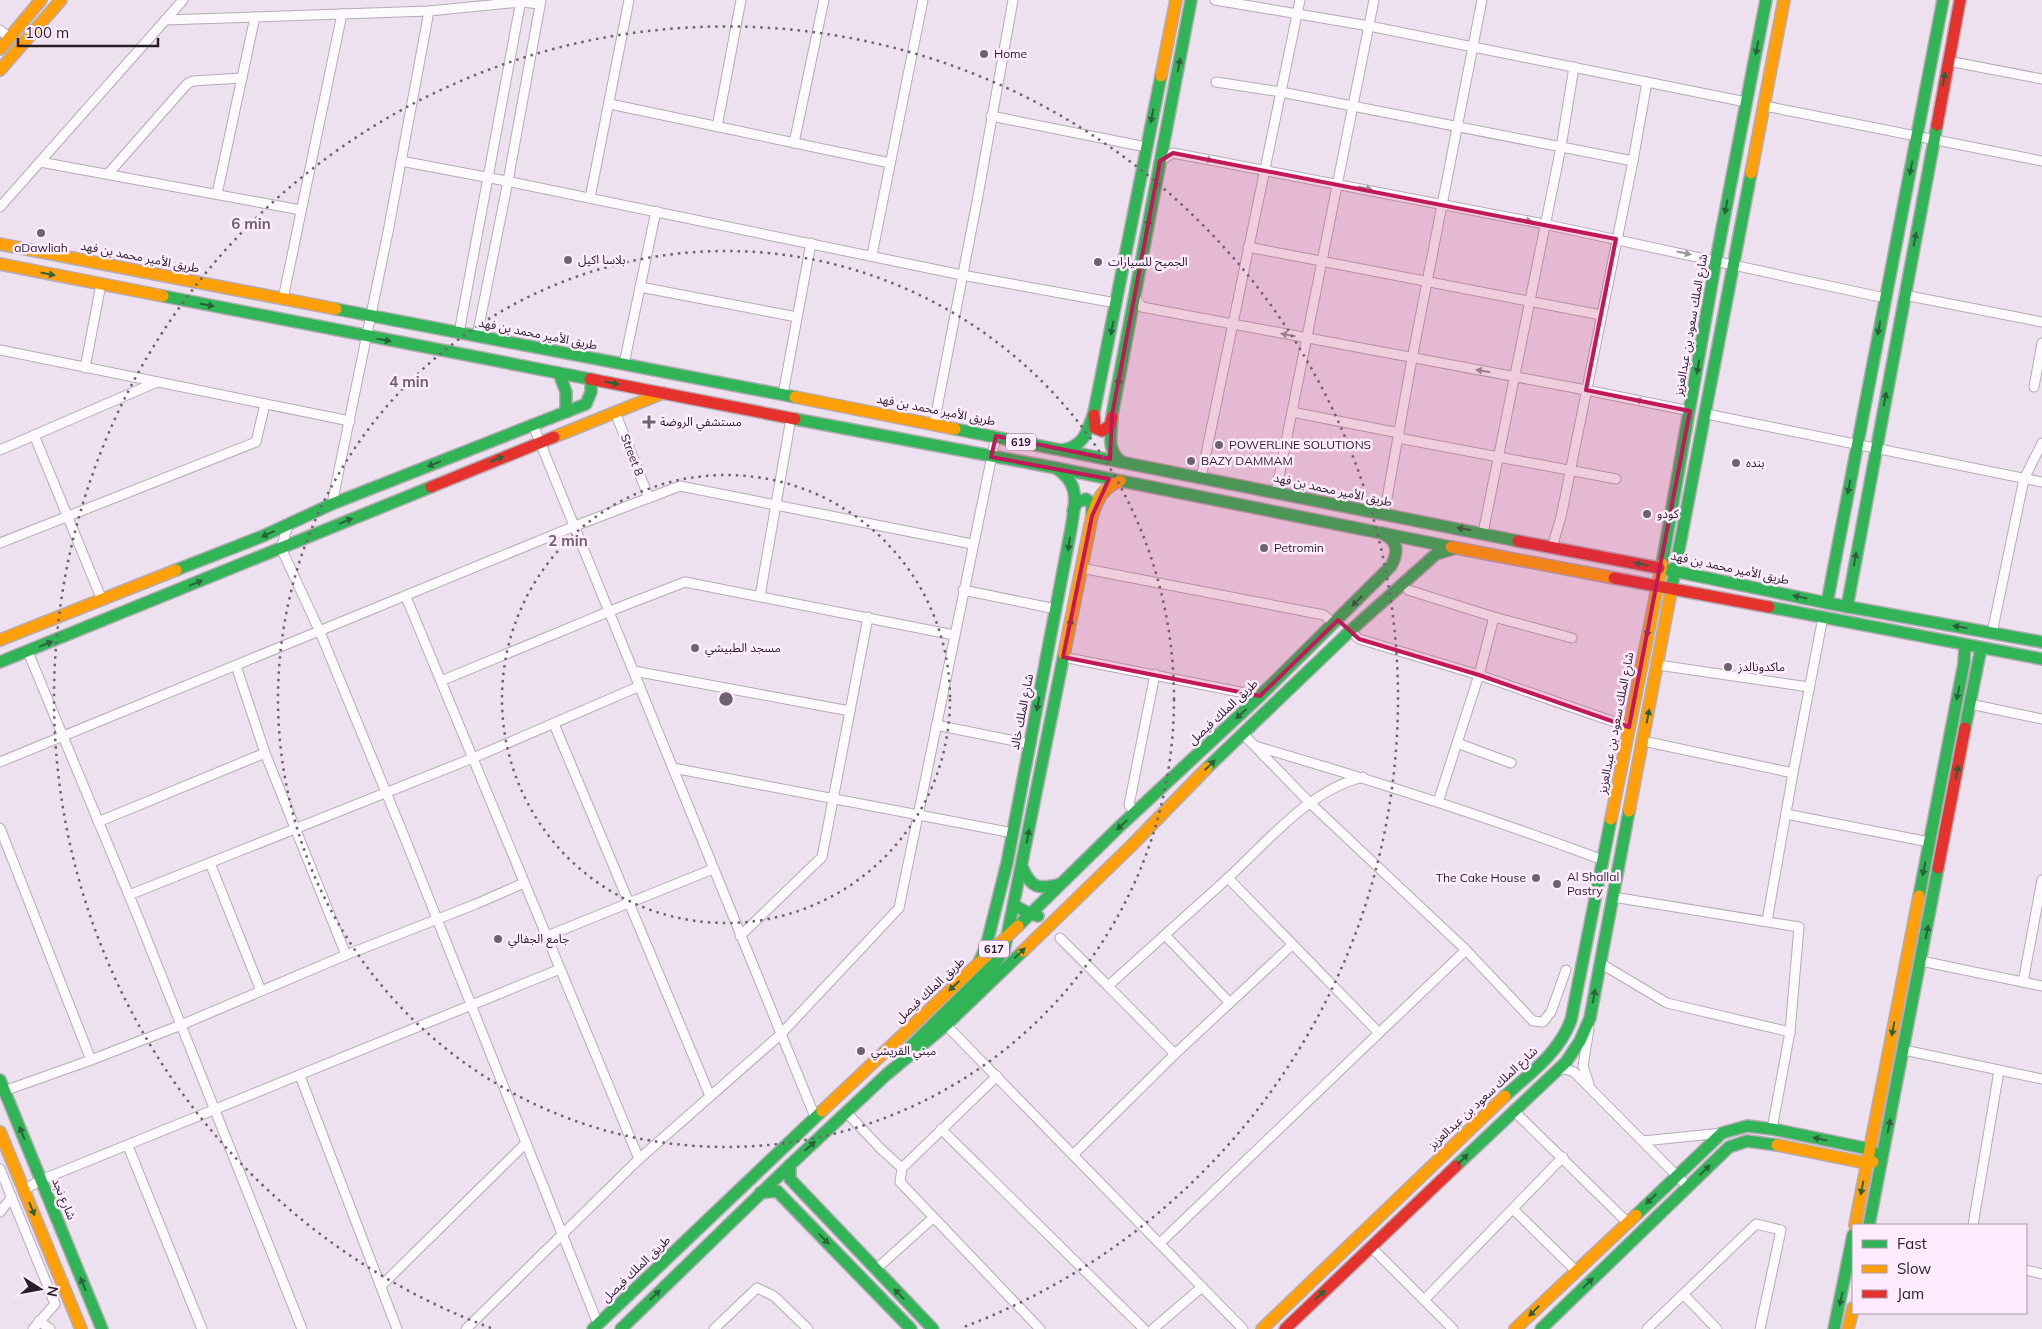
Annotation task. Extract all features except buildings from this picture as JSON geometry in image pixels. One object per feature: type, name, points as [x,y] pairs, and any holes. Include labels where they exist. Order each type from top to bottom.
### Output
[{"type":"main road","points":[[0,49],[41,0]]},
{"type":"main road","points":[[0,70],[61,0]]},
{"type":"main road","points":[[1062,450],[1070,450],[1079,445],[1088,430],[1094,412],[1176,0]]},
{"type":"main road","points":[[1094,412],[1095,428],[1102,431],[1110,425],[1191,0]]},
{"type":"main road","name":"شارع الملك سعود بن عبدالعزيز","points":[[1262,1329],[1437,1160],[1556,1049],[1571,1020],[1658,585],[1716,260],[1766,0]]},
{"type":"main road","points":[[1285,1329],[1554,1072],[1575,1051],[1586,1032],[1735,265],[1784,0]]},
{"type":"main road","points":[[1826,603],[1943,0]]},
{"type":"main road","points":[[1846,606],[1960,0]]},
{"type":"main road","name":"طريق الأمير محمد بن فهد","points":[[0,244],[783,394],[1384,515],[1676,571],[1826,603],[2042,642]]},
{"type":"main road","name":"619","points":[[0,264],[991,457],[1056,468],[1460,549],[2042,659]]},
{"type":"main road","points":[[559,373],[565,384],[568,396],[566,412]]},
{"type":"main road","points":[[0,640],[288,525],[332,504],[586,404],[591,392],[591,379]]},
{"type":"main road","points":[[0,662],[663,393]]},
{"type":"main road","points":[[1112,415],[1113,427],[1110,448],[1114,458],[1122,462]]},
{"type":"main road","name":"شارع الملك خالد","points":[[977,964],[986,947],[1011,846],[1067,556],[1073,511],[1072,483],[1067,475],[1056,468]]},
{"type":"main road","points":[[886,1075],[911,1045],[995,963],[1004,951],[1092,516],[1103,490],[1107,486],[1120,481]]},
{"type":"main road","points":[[1073,511],[1077,502],[1086,499],[1092,504],[1092,516]]},
{"type":"main road","points":[[1377,531],[1390,536],[1396,543],[1397,553],[1391,566]]},
{"type":"main road","points":[[1406,586],[1436,554],[1460,549]]},
{"type":"main road","points":[[1391,566],[1396,564],[1404,567],[1407,573],[1406,586]]},
{"type":"main road","name":"طريق الملك فيصل","points":[[596,1327],[815,1117],[1008,936],[1135,812],[1260,696],[1391,566]]},
{"type":"main road","name":"617","points":[[620,1329],[760,1193],[886,1075],[946,1025],[1133,844],[1242,733],[1350,631],[1406,586]]},
{"type":"main road","points":[[1855,1224],[1964,663],[1965,645]]},
{"type":"main road","points":[[1870,1224],[1981,648]]},
{"type":"main road","points":[[1623,841],[1625,792],[1637,736],[1635,730],[1629,727]]},
{"type":"main road","points":[[1011,846],[1011,866],[1006,891],[1008,899],[1014,905],[1030,914],[1040,916],[1050,912],[1122,842],[1192,783]]},
{"type":"main road","points":[[1022,867],[1029,882],[1035,887],[1044,889],[1062,884]]},
{"type":"main road","name":"شارع نجد","points":[[2,1086],[102,1329]]},
{"type":"main road","points":[[1515,1329],[1722,1133],[1747,1126],[1772,1129],[1869,1149],[1882,1159]]},
{"type":"main road","points":[[0,1132],[81,1329]]},
{"type":"main road","points":[[1541,1329],[1729,1148],[1747,1141],[1768,1143],[1866,1164],[1882,1159]]},
{"type":"main road","points":[[1390,1229],[1408,1203],[1444,1168],[1446,1161],[1442,1159],[1437,1160]]},
{"type":"main road","points":[[790,1165],[790,1179],[933,1329]]},
{"type":"main road","points":[[760,1193],[777,1191],[911,1329]]},
{"type":"main road","points":[[803,1217],[816,1206]]},
{"type":"main road","points":[[1834,1329],[1852,1240]]},
{"type":"main road","points":[[1848,1329],[1852,1312]]},
{"type":"street","points":[[0,207],[184,0]]},
{"type":"street","points":[[590,198],[629,0]]},
{"type":"street","points":[[717,127],[741,0]]},
{"type":"street","points":[[794,143],[824,0]]},
{"type":"street","points":[[872,255],[923,0]]},
{"type":"street","points":[[934,424],[1013,0]]},
{"type":"street","points":[[1215,0],[1369,26],[1746,102]]},
{"type":"street","points":[[1201,478],[1231,325],[1300,0]]},
{"type":"street","points":[[1276,492],[1374,0]]},
{"type":"street","points":[[1384,515],[1412,359],[1482,0]]},
{"type":"street","points":[[165,20],[429,10],[521,1],[540,2],[508,181],[477,336]]},
{"type":"street","points":[[459,333],[521,1]]},
{"type":"street","points":[[332,504],[350,421],[429,10]]},
{"type":"street","points":[[283,299],[342,14]]},
{"type":"street","points":[[216,194],[255,17]]},
{"type":"street","points":[[0,30],[10,38]]},
{"type":"street","points":[[1948,61],[2042,79]]},
{"type":"street","points":[[1483,533],[1561,147],[1574,67]]},
{"type":"street","points":[[108,174],[187,84],[193,81],[242,78]]},
{"type":"street","points":[[1216,82],[1281,92],[1634,161]]},
{"type":"street","points":[[1552,547],[1561,517],[1616,239],[1634,161],[1647,82]]},
{"type":"street","points":[[610,104],[890,163]]},
{"type":"street","points":[[1764,106],[1934,138],[2042,161]]},
{"type":"street","points":[[992,116],[1146,147]]},
{"type":"street","points":[[1160,162],[1173,152],[1544,224],[1885,298]]},
{"type":"street","points":[[401,161],[656,211],[962,275],[1116,303]]},
{"type":"street","points":[[40,162],[301,210]]},
{"type":"street","points":[[624,364],[656,211]]},
{"type":"street","points":[[783,394],[811,243]]},
{"type":"street","points":[[1248,247],[1601,315]]},
{"type":"street","points":[[85,368],[101,284]]},
{"type":"street","points":[[640,287],[797,317]]},
{"type":"street","points":[[1904,295],[2042,322]]},
{"type":"street","points":[[1134,296],[1142,307],[1690,411]]},
{"type":"street","points":[[2034,387],[2042,343]]},
{"type":"street","points":[[0,350],[350,421]]},
{"type":"street","points":[[0,450],[157,382]]},
{"type":"street","points":[[0,543],[256,442],[264,404]]},
{"type":"street","name":"Street 8","points":[[615,412],[648,498]]},
{"type":"street","points":[[1292,412],[1499,457],[1616,479]]},
{"type":"street","points":[[1706,414],[2042,482]]},
{"type":"street","points":[[760,596],[791,418]]},
{"type":"street","points":[[533,425],[576,526],[740,936],[815,1117]]},
{"type":"street","points":[[34,436],[102,600]]},
{"type":"street","points":[[466,1329],[639,1159],[780,1034],[899,908],[972,544],[996,436]]},
{"type":"street","points":[[1992,633],[2024,479],[2042,442]]},
{"type":"street","points":[[0,762],[576,526],[680,486],[972,544]]},
{"type":"street","points":[[288,525],[281,548],[320,632],[438,920],[562,1235],[596,1327]]},
{"type":"street","points":[[1081,568],[1324,615],[1334,624]]},
{"type":"street","points":[[441,681],[685,582],[954,635]]},
{"type":"street","points":[[1406,586],[1494,617],[1572,638]]},
{"type":"street","points":[[963,590],[1056,609]]},
{"type":"street","points":[[406,597],[639,1159]]},
{"type":"street","points":[[740,936],[822,857],[868,617]]},
{"type":"street","points":[[1438,802],[1479,675],[1494,617]]},
{"type":"street","points":[[1767,921],[1823,617]]},
{"type":"street","points":[[1350,631],[1359,639],[1479,675],[1629,727]]},
{"type":"street","points":[[28,652],[129,896],[302,1329]]},
{"type":"street","points":[[1063,657],[1260,696]]},
{"type":"street","points":[[1658,665],[1810,687]]},
{"type":"street","points":[[236,666],[265,753],[346,955]]},
{"type":"street","points":[[634,671],[850,711]]},
{"type":"street","points":[[1135,812],[1129,805],[1155,674]]},
{"type":"street","points":[[129,896],[472,758],[640,686]]},
{"type":"street","points":[[1970,704],[2042,719]]},
{"type":"street","points":[[554,724],[710,1096]]},
{"type":"street","points":[[936,725],[1030,744]]},
{"type":"street","points":[[1242,733],[1309,802],[1466,950],[1533,1021],[1543,1022],[1551,1012],[1566,970]]},
{"type":"street","points":[[1643,741],[1793,773]]},
{"type":"street","points":[[1457,742],[1511,763]]},
{"type":"street","points":[[1253,745],[1438,802],[1604,860]]},
{"type":"street","points":[[98,822],[265,753]]},
{"type":"street","points":[[673,768],[1013,833]]},
{"type":"street","points":[[1108,986],[1309,802],[1337,785],[1363,778]]},
{"type":"street","points":[[1786,814],[1929,842]]},
{"type":"street","points":[[0,828],[91,1060]]},
{"type":"street","points":[[210,864],[261,991]]},
{"type":"street","points":[[546,936],[713,869]]},
{"type":"street","points":[[1228,878],[1379,1033]]},
{"type":"street","points":[[2023,982],[2041,895],[2042,880]]},
{"type":"street","points":[[2,1086],[91,1060],[180,1025],[346,955],[438,920],[524,883]]},
{"type":"street","points":[[1613,897],[1799,927],[1790,1032],[1772,1129]]},
{"type":"street","points":[[1165,935],[1230,1003]]},
{"type":"street","points":[[1060,938],[1175,1054]]},
{"type":"street","points":[[1074,1154],[1175,1054],[1292,945]]},
{"type":"street","points":[[1160,1243],[1466,950]]},
{"type":"street","points":[[1921,961],[2042,986]]},
{"type":"street","points":[[1600,963],[1667,1003],[1790,1032]]},
{"type":"street","points":[[24,1190],[41,1180],[560,969]]},
{"type":"street","points":[[1590,1018],[1583,1066],[1585,1078],[1590,1087]]},
{"type":"street","points":[[946,1025],[998,1076],[1243,1329]]},
{"type":"street","points":[[1904,1050],[2042,1079]]},
{"type":"street","points":[[1554,1072],[1569,1070],[1590,1087],[1688,1187]]},
{"type":"street","points":[[1972,1224],[2000,1070]]},
{"type":"street","points":[[300,1076],[397,1329]]},
{"type":"street","points":[[998,1076],[902,1168],[900,1182],[1040,1329]]},
{"type":"street","points":[[1514,1111],[1628,1222]]},
{"type":"street","points":[[847,1113],[902,1168]]},
{"type":"street","points":[[942,1129],[1144,1329]]},
{"type":"street","points":[[1643,1141],[1722,1133]]},
{"type":"street","points":[[381,1286],[526,1143]]},
{"type":"street","points":[[128,1146],[202,1329]]},
{"type":"street","points":[[1424,1300],[1563,1157]]},
{"type":"street","points":[[0,1169],[55,1304],[33,1329]]},
{"type":"street","points":[[0,1212],[12,1197]]},
{"type":"street","points":[[1513,1209],[1576,1271]]},
{"type":"street","points":[[876,1270],[933,1218]]},
{"type":"street","points":[[1647,1329],[1756,1224],[1781,1230],[1760,1329]]},
{"type":"street","points":[[1371,1247],[1453,1329]]},
{"type":"street","points":[[2027,1270],[2042,1274]]},
{"type":"street","points":[[1153,1329],[1202,1287]]},
{"type":"street","points":[[714,1329],[757,1288],[774,1296],[808,1329]]},
{"type":"street","points":[[1684,1294],[1717,1329]]},
{"type":"street","points":[[634,1329],[636,1314]]},
{"type":"street","points":[[40,1321],[50,1329]]},
{"type":"highlighted area","points":[[1173,153],[1616,239],[1586,390],[1690,411],[1629,727],[1479,675],[1359,639],[1338,620],[1260,696],[1063,657],[1092,516],[1109,479],[991,457],[996,436],[1110,459],[1112,415],[1160,161]]},
{"type":"traffic: fast","points":[[1122,462],[1111,447],[1112,415],[1191,0]]},
{"type":"traffic: fast","points":[[1662,564],[1716,260],[1766,0]]},
{"type":"traffic: fast","points":[[1827,603],[1943,0]]},
{"type":"traffic: fast","points":[[1062,450],[1075,445],[1084,437],[1094,412],[1161,76]]},
{"type":"traffic: fast","points":[[1847,607],[1937,125]]},
{"type":"traffic: fast","points":[[1671,591],[1751,173]]},
{"type":"traffic: fast","points":[[163,296],[590,379]]},
{"type":"traffic: fast","points":[[336,309],[795,397]]},
{"type":"traffic: fast","points":[[559,373],[566,392],[566,412]]},
{"type":"traffic: fast","points":[[176,570],[263,536],[332,504],[586,404],[591,392],[591,379]]},
{"type":"traffic: fast","points":[[795,419],[1056,468],[1451,547]]},
{"type":"traffic: fast","points":[[955,429],[1518,541]]},
{"type":"traffic: fast","points":[[980,960],[986,947],[1007,863],[1073,520],[1075,502],[1073,487],[1064,474],[1056,468]]},
{"type":"traffic: fast","points":[[0,662],[431,487]]},
{"type":"traffic: fast","points":[[1073,511],[1077,502],[1086,499],[1092,504],[1092,516]]},
{"type":"traffic: fast","points":[[1018,926],[1118,828],[1260,696],[1391,566],[1396,547],[1391,539],[1382,533]]},
{"type":"traffic: fast","points":[[1207,768],[1350,631],[1436,554],[1453,549]]},
{"type":"traffic: fast","points":[[1659,568],[1827,603],[2042,642]]},
{"type":"traffic: fast","points":[[1769,607],[2042,659]]},
{"type":"traffic: fast","points":[[1919,896],[1964,663],[1965,645]]},
{"type":"traffic: fast","points":[[1965,728],[1981,648]]},
{"type":"traffic: fast","points":[[906,1051],[995,963],[1004,951],[1064,654]]},
{"type":"traffic: fast","points":[[1456,1166],[1566,1062],[1580,1041],[1590,1018],[1629,811]]},
{"type":"traffic: fast","points":[[1505,1096],[1543,1062],[1559,1043],[1571,1020],[1611,819]]},
{"type":"traffic: fast","points":[[1022,867],[1025,874],[1036,886],[1046,887],[1060,884]]},
{"type":"traffic: fast","points":[[1869,1224],[1938,868]]},
{"type":"traffic: fast","points":[[1014,905],[1030,914],[1038,916]]},
{"type":"traffic: fast","points":[[621,1329],[790,1165],[886,1075],[946,1025],[1023,951]]},
{"type":"traffic: fast","points":[[0,1080],[102,1329]]},
{"type":"traffic: fast","points":[[593,1329],[822,1111]]},
{"type":"traffic: fast","points":[[1636,1215],[1722,1133],[1747,1126],[1772,1129],[1869,1149],[1875,1153]]},
{"type":"traffic: fast","points":[[1541,1329],[1729,1147],[1747,1141],[1777,1145]]},
{"type":"traffic: fast","points":[[790,1165],[790,1179],[933,1329]]},
{"type":"traffic: fast","points":[[760,1193],[777,1191],[911,1329]]},
{"type":"traffic: fast","points":[[1834,1329],[1852,1240]]},
{"type":"traffic: slow","points":[[0,49],[41,0]]},
{"type":"traffic: slow","points":[[0,70],[61,0]]},
{"type":"traffic: slow","points":[[1161,76],[1176,0]]},
{"type":"traffic: slow","points":[[1751,173],[1784,0]]},
{"type":"traffic: slow","points":[[0,244],[336,309]]},
{"type":"traffic: slow","points":[[0,264],[163,296]]},
{"type":"traffic: slow","points":[[554,437],[663,393]]},
{"type":"traffic: slow","points":[[795,397],[955,429]]},
{"type":"traffic: slow","points":[[1064,654],[1092,516],[1096,504],[1105,491],[1120,481]]},
{"type":"traffic: slow","points":[[1451,547],[1614,578]]},
{"type":"traffic: slow","points":[[1611,819],[1662,564]]},
{"type":"traffic: slow","points":[[0,640],[176,570]]},
{"type":"traffic: slow","points":[[1629,811],[1671,591]]},
{"type":"traffic: slow","points":[[1023,951],[1133,844],[1207,768]]},
{"type":"traffic: slow","points":[[1855,1224],[1919,896]]},
{"type":"traffic: slow","points":[[822,1111],[1018,926]]},
{"type":"traffic: slow","points":[[1262,1329],[1505,1096]]},
{"type":"traffic: slow","points":[[0,1132],[81,1329]]},
{"type":"traffic: slow","points":[[1777,1145],[1866,1163],[1873,1162]]},
{"type":"traffic: slow","points":[[1515,1329],[1636,1215]]},
{"type":"traffic: slow","points":[[1848,1329],[1852,1312]]},
{"type":"traffic: jam","points":[[1937,125],[1960,0]]},
{"type":"traffic: jam","points":[[590,379],[795,419]]},
{"type":"traffic: jam","points":[[1094,415],[1095,428],[1102,431],[1110,425],[1112,417]]},
{"type":"traffic: jam","points":[[431,487],[554,437]]},
{"type":"traffic: jam","points":[[1518,541],[1659,568]]},
{"type":"traffic: jam","points":[[1614,578],[1769,607]]},
{"type":"traffic: jam","points":[[1938,868],[1965,728]]},
{"type":"traffic: jam","points":[[1285,1329],[1456,1166]]},
{"type":"place","name":"Home","points":[[984,54]]},
{"type":"place","name":"aDawliah","points":[[41,233]]},
{"type":"place","name":"بلاسا اكيل","points":[[568,260]]},
{"type":"place","name":"الجميح للسيارات","points":[[1098,262]]},
{"type":"place","name":"مستشفي الروضة","points":[[649,422]]},
{"type":"place","name":"POWERLINE SOLUTIONS","points":[[1219,445]]},
{"type":"place","name":"BAZY DAMMAM","points":[[1191,461]]},
{"type":"place","name":"بنده","points":[[1736,463]]},
{"type":"place","name":"كودو","points":[[1647,514]]},
{"type":"place","name":"Petromin","points":[[1264,548]]},
{"type":"place","name":"مسجد الطبيشي","points":[[695,648]]},
{"type":"place","name":"ماكدونالدز","points":[[1728,667]]},
{"type":"place","name":"The Cake House","points":[[1536,878]]},
{"type":"place","name":"Al Shallal Pastry","points":[[1557,884]]},
{"type":"place","name":"جامع الجفالي","points":[[498,939]]},
{"type":"place","name":"مبني القريشي","points":[[861,1051]]}]
